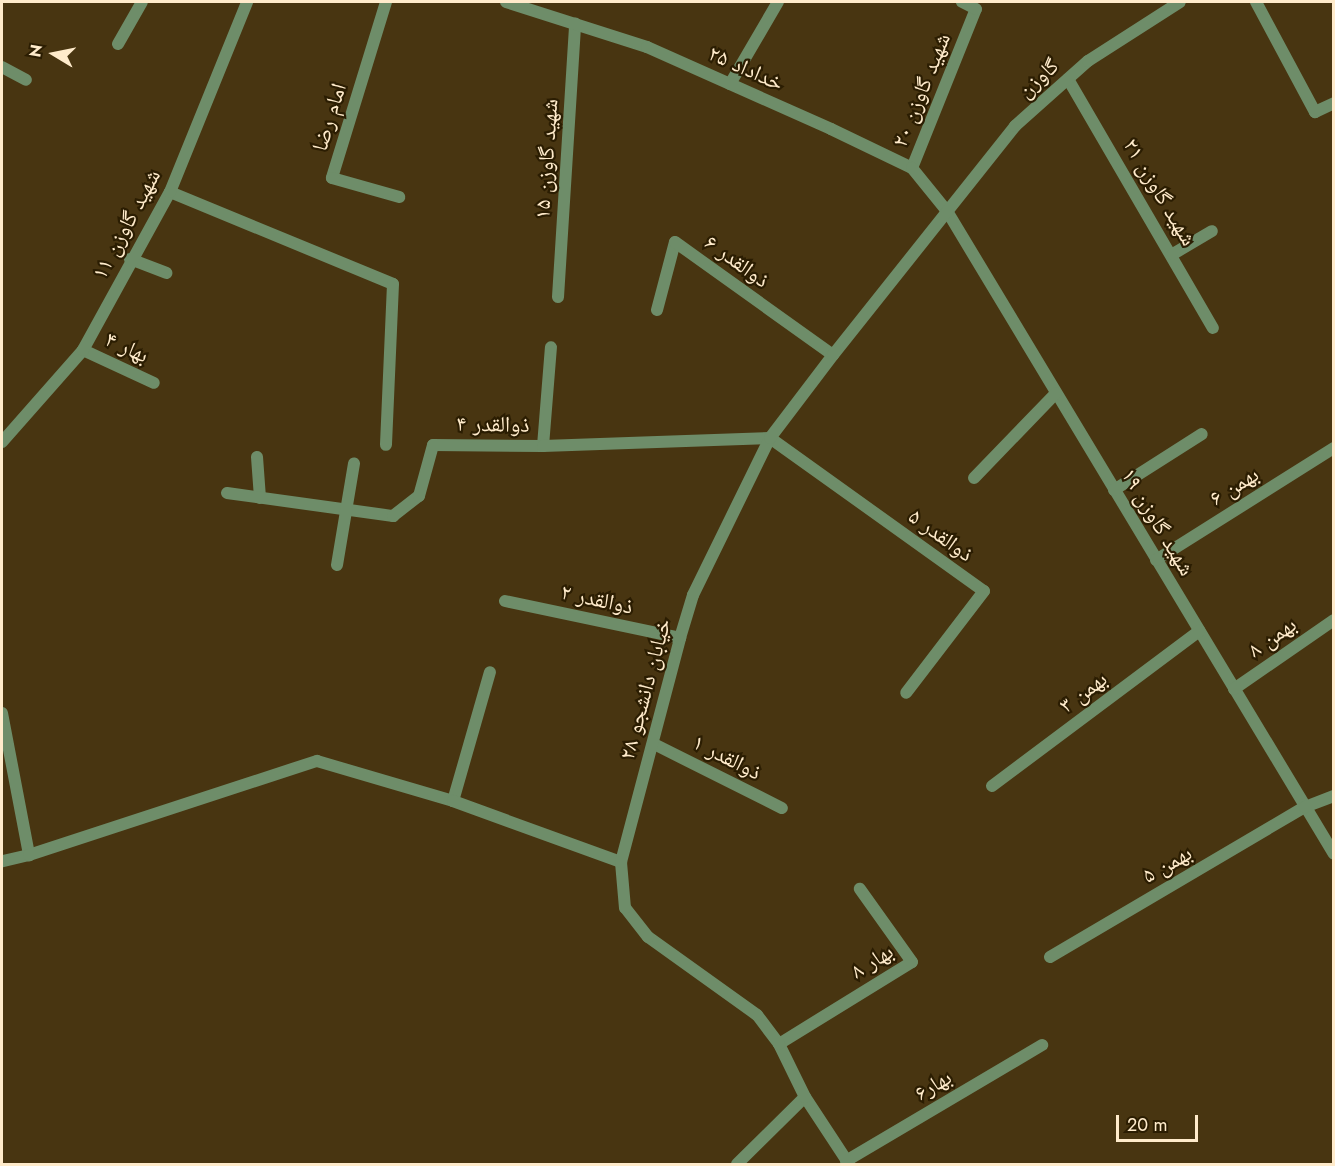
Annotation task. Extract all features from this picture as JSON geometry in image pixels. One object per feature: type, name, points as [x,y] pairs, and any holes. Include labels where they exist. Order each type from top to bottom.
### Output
[{"type":"street","points":[[118,44],[142,2]]},
{"type":"street","name":"شهید گاوزن ۱۱","points":[[2,442],[83,350],[130,260],[170,192],[247,2]]},
{"type":"street","name":"امام رضا","points":[[386,2],[332,178],[399,196]]},
{"type":"street","name":"خداداد ۲۵","points":[[506,2],[521,4],[647,47],[912,168],[947,211]]},
{"type":"street","points":[[730,84],[778,2]]},
{"type":"street","name":"شهید گاوزن ۲۰","points":[[912,168],[976,9],[962,2]]},
{"type":"street","name":"گاوزن","points":[[947,211],[1015,126],[1088,62],[1180,2]]},
{"type":"street","points":[[1256,2],[1315,112],[1334,103]]},
{"type":"street","name":"شهید گاوزن ۱۵","points":[[558,297],[575,24]]},
{"type":"street","points":[[2,67],[26,80]]},
{"type":"street","name":"شهید گاوزن ۲۱","points":[[1068,79],[1173,254],[1213,328]]},
{"type":"street","points":[[170,192],[393,284],[386,445]]},
{"type":"street","name":"خیابان دانشجو ۲۸","points":[[847,1163],[805,1097],[779,1044],[757,1015],[648,937],[625,908],[621,862],[654,744],[680,638],[712,554],[770,438],[947,211]]},
{"type":"street","name":"شهید گاوزن ۱۹","points":[[947,211],[1334,854]]},
{"type":"street","points":[[1173,254],[1212,231]]},
{"type":"street","name":"ذوالقدر ۶","points":[[657,310],[675,242],[833,355]]},
{"type":"street","points":[[130,260],[166,273]]},
{"type":"street","points":[[543,446],[551,348]]},
{"type":"street","name":"بهار ۴","points":[[83,350],[154,383]]},
{"type":"street","points":[[974,478],[1056,393]]},
{"type":"street","points":[[1114,490],[1202,434]]},
{"type":"street","name":"ذوالقدر ۴","points":[[227,493],[393,516],[419,496],[433,445],[543,446],[770,438]]},
{"type":"street","name":"ذوالقدر ۵","points":[[770,438],[984,591],[906,693]]},
{"type":"street","name":"بهمن ۶","points":[[1156,560],[1334,448]]},
{"type":"street","points":[[257,457],[260,498]]},
{"type":"street","points":[[337,565],[348,510],[354,463]]},
{"type":"street","name":"ذوالقدر ۲","points":[[505,601],[680,638]]},
{"type":"street","name":"بهمن ۸","points":[[1234,689],[1334,620]]},
{"type":"street","name":"بهمن ۳","points":[[992,786],[1199,631]]},
{"type":"street","points":[[453,801],[489,672]]},
{"type":"street","points":[[2,713],[29,855]]},
{"type":"street","name":"ذوالقدر ۱","points":[[654,744],[782,808]]},
{"type":"street","points":[[2,861],[29,855],[317,761],[453,801],[621,862]]},
{"type":"street","name":"بهمن ۵","points":[[1050,957],[1305,807],[1334,796]]},
{"type":"street","name":"بهار ۸","points":[[779,1044],[912,962],[860,889]]},
{"type":"street","name":"بهار۶","points":[[847,1163],[1042,1045]]},
{"type":"street","points":[[737,1164],[805,1097]]}]
